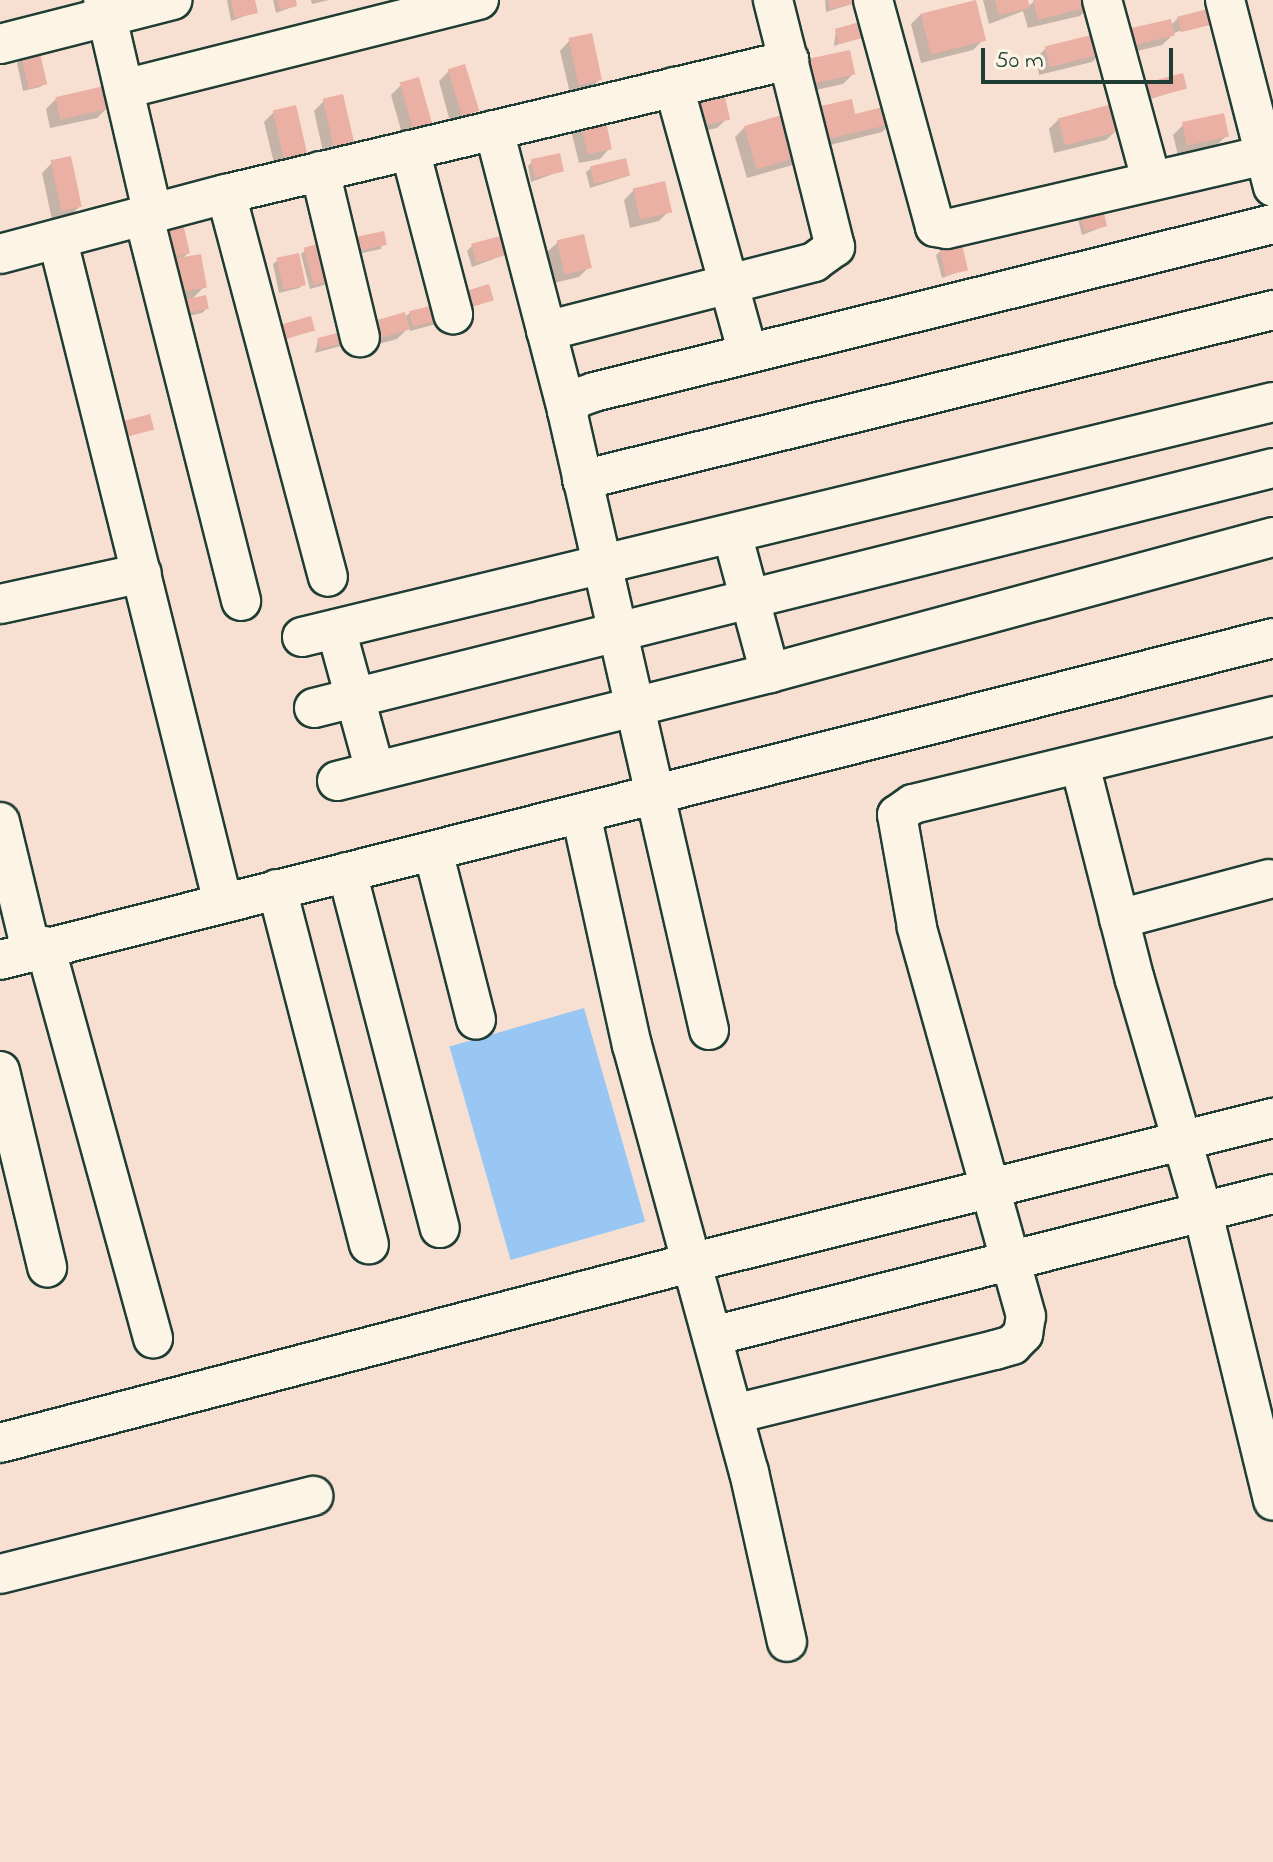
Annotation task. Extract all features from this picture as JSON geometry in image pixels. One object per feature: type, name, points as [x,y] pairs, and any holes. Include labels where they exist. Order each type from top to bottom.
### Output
[{"type":"street","points":[[0,44],[105,9],[172,0]]},
{"type":"street","points":[[124,89],[479,0]]},
{"type":"street","points":[[546,331],[814,262],[835,247],[773,0]]},
{"type":"street","points":[[873,0],[935,227],[947,229],[1151,179],[1270,165],[1225,0]]},
{"type":"street","points":[[1102,0],[1151,179]]},
{"type":"street","points":[[105,9],[148,216],[241,601]]},
{"type":"street","points":[[0,254],[226,194],[789,60]]},
{"type":"street","points":[[674,87],[748,353]]},
{"type":"street","points":[[494,130],[567,411],[653,797],[709,1030]]},
{"type":"street","points":[[410,150],[453,314]]},
{"type":"street","points":[[320,171],[360,337]]},
{"type":"street","points":[[226,194],[328,577]]},
{"type":"street","points":[[567,411],[577,398],[594,392],[1273,224]]},
{"type":"street","points":[[58,241],[223,903]]},
{"type":"street","points":[[582,480],[1273,310]]},
{"type":"street","points":[[375,771],[356,699],[319,633],[733,537],[1273,402]]},
{"type":"street","points":[[314,708],[751,602],[1273,468]]},
{"type":"street","points":[[733,537],[770,673]]},
{"type":"street","points":[[337,781],[770,673],[1273,537]]},
{"type":"street","points":[[0,604],[142,573]]},
{"type":"street","points":[[25,952],[653,797],[1273,638]]},
{"type":"street","points":[[734,1414],[1012,1345],[1023,1334],[1026,1316],[917,927],[897,815],[913,804],[1273,716]]},
{"type":"street","points":[[1080,765],[1119,919],[1203,1213],[1273,1501]]},
{"type":"street","points":[[581,814],[632,1045],[734,1414],[787,1642]]},
{"type":"street","points":[[0,822],[25,952],[153,1338]]},
{"type":"street","points":[[433,851],[476,1020]]},
{"type":"street","points":[[347,872],[440,1228]]},
{"type":"street","points":[[1119,919],[1269,879]]},
{"type":"street","points":[[277,889],[369,1244]]},
{"type":"street","points":[[0,1071],[47,1267]]},
{"type":"street","points":[[0,1443],[694,1262],[1273,1118]]},
{"type":"street","points":[[713,1336],[1009,1264],[1273,1194]]},
{"type":"street","points":[[0,1574],[313,1496]]},
{"type":"water","points":[[584,1008],[645,1221],[511,1260],[449,1047]]},
{"type":"building","points":[[231,0],[255,0],[258,13],[235,18]]},
{"type":"building","points":[[278,0],[296,0],[297,6],[280,10]]},
{"type":"building","points":[[828,0],[864,0],[864,1],[830,9]]},
{"type":"building","points":[[976,0],[986,41],[931,55],[921,14]]},
{"type":"building","points":[[995,0],[1028,0],[1030,8],[999,15]]},
{"type":"building","points":[[1033,0],[1091,0],[1093,6],[1038,20]]},
{"type":"building","points":[[1212,8],[1216,24],[1181,32],[1177,17]]},
{"type":"building","points":[[1171,19],[1175,36],[1130,46],[1126,29]]},
{"type":"building","points":[[860,22],[864,37],[839,44],[835,29]]},
{"type":"building","points":[[592,33],[602,80],[579,85],[569,38]]},
{"type":"building","points":[[1099,33],[1104,53],[1050,67],[1045,47]]},
{"type":"building","points":[[850,50],[855,74],[811,84],[806,59]]},
{"type":"building","points":[[40,53],[47,84],[29,88],[21,57]]},
{"type":"building","points":[[465,64],[479,111],[462,116],[448,69]]},
{"type":"building","points":[[1183,73],[1187,88],[1147,99],[1142,84]]},
{"type":"building","points":[[419,77],[432,123],[413,129],[400,83]]},
{"type":"building","points":[[104,86],[109,108],[60,120],[55,97]]},
{"type":"building","points":[[343,94],[354,143],[334,147],[323,99]]},
{"type":"building","points":[[725,97],[730,119],[689,129],[684,106]]},
{"type":"building","points":[[852,99],[855,114],[891,105],[895,123],[820,141],[812,108]]},
{"type":"building","points":[[1112,104],[1119,131],[1065,146],[1058,118]]},
{"type":"building","points":[[296,105],[307,153],[284,158],[273,110]]},
{"type":"building","points":[[796,111],[808,154],[756,169],[744,126]]},
{"type":"building","points":[[1224,113],[1229,136],[1187,145],[1182,122]]},
{"type":"building","points":[[605,117],[612,149],[587,154],[581,122]]},
{"type":"building","points":[[560,153],[564,172],[535,178],[531,159]]},
{"type":"building","points":[[71,156],[82,207],[61,211],[50,160]]},
{"type":"building","points":[[626,158],[630,176],[594,184],[590,166]]},
{"type":"building","points":[[665,181],[672,212],[640,220],[633,188]]},
{"type":"building","points":[[1101,200],[1107,226],[1085,231],[1079,205]]},
{"type":"building","points":[[183,223],[190,253],[169,258],[162,228]]},
{"type":"building","points":[[384,231],[387,245],[352,252],[349,238]]},
{"type":"building","points":[[584,234],[592,268],[565,274],[557,240]]},
{"type":"building","points":[[504,235],[509,254],[476,263],[471,244]]},
{"type":"building","points":[[321,243],[331,281],[314,285],[304,248]]},
{"type":"building","points":[[962,244],[968,270],[946,275],[940,249]]},
{"type":"building","points":[[299,253],[306,285],[283,290],[277,258]]},
{"type":"building","points":[[201,254],[207,287],[168,294],[163,261]]},
{"type":"building","points":[[489,284],[494,300],[463,310],[458,293]]},
{"type":"building","points":[[206,295],[209,309],[178,315],[175,302]]},
{"type":"building","points":[[442,303],[446,319],[413,327],[409,311]]},
{"type":"building","points":[[405,312],[410,329],[368,341],[363,324]]},
{"type":"building","points":[[311,316],[315,330],[276,342],[272,327]]},
{"type":"building","points":[[348,330],[351,341],[320,349],[317,338]]},
{"type":"building","points":[[150,414],[154,429],[119,439],[115,423]]}]
